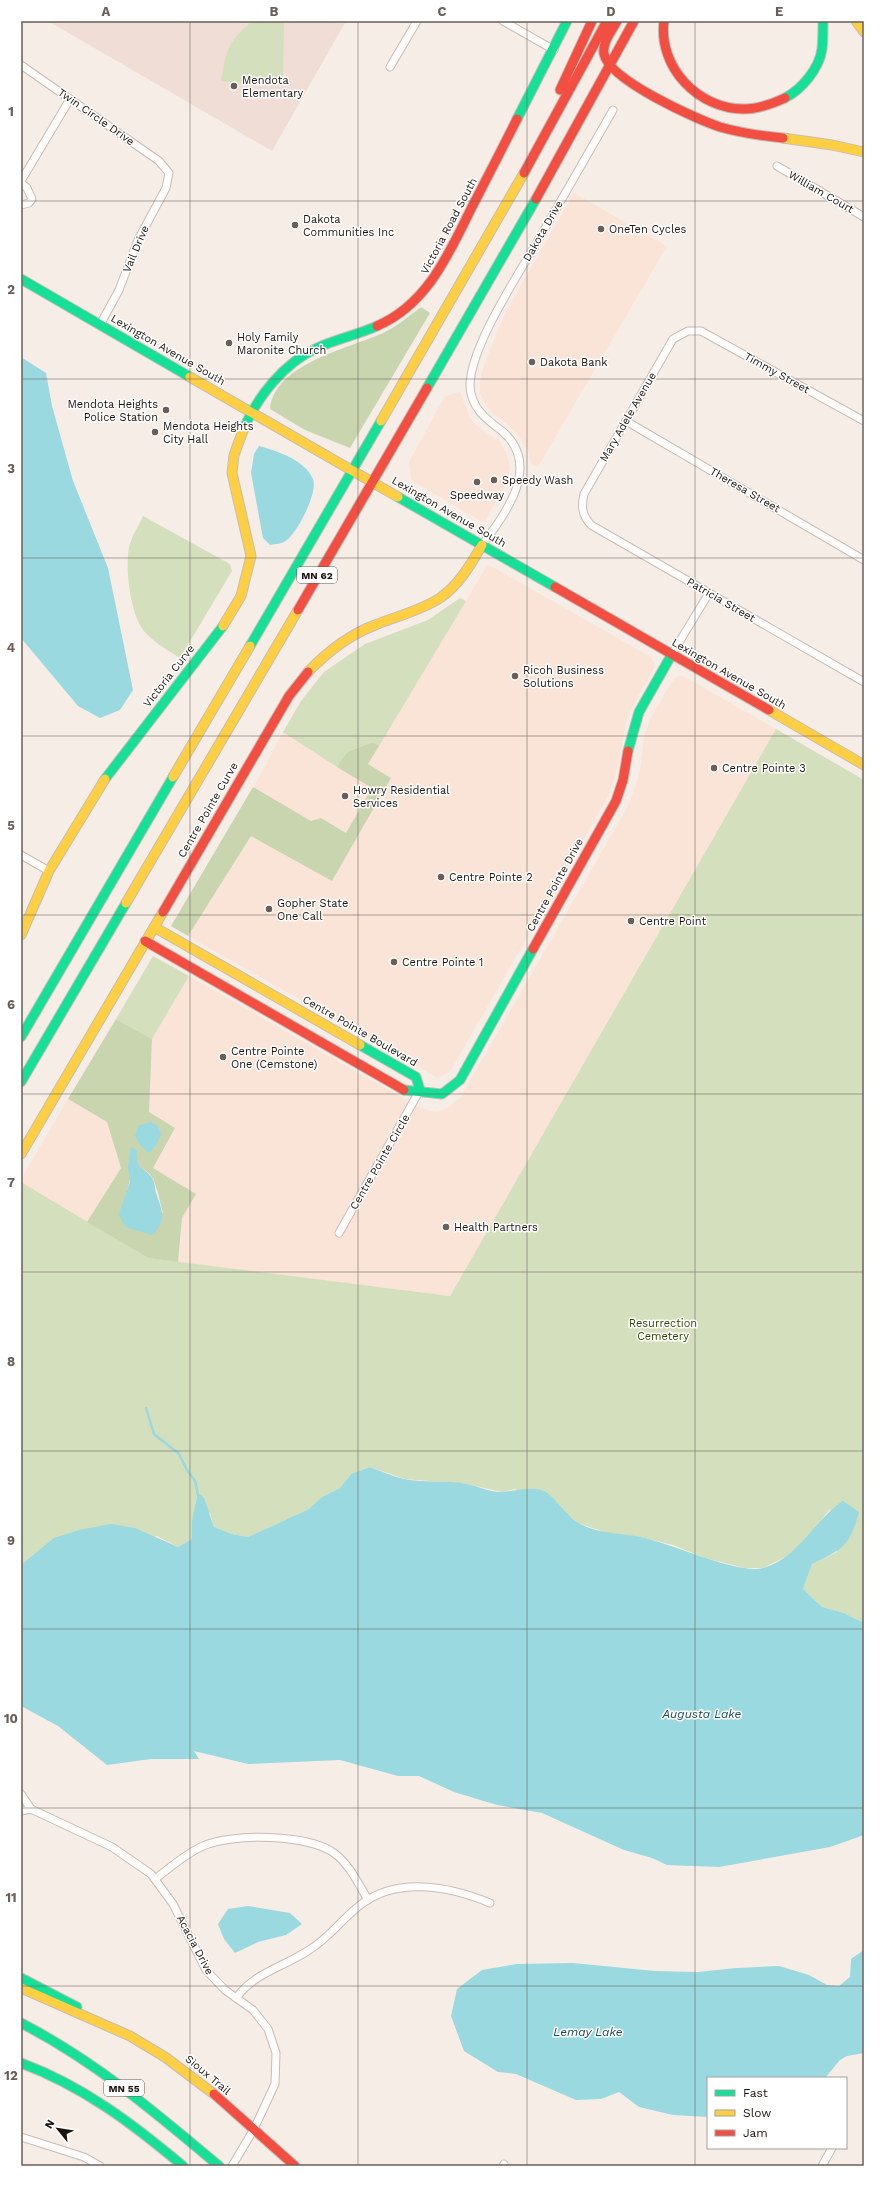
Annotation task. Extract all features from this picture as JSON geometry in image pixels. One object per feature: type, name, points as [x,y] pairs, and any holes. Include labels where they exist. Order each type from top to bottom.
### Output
[{"type":"main road","name":"Victoria Road South","points":[[252,412],[276,379],[294,363],[314,350],[388,320],[410,305],[430,286],[445,262],[554,50],[567,21]]},
{"type":"main road","points":[[500,218],[592,21]]},
{"type":"main road","name":"MN 62","points":[[21,1037],[500,218],[607,21]]},
{"type":"main road","points":[[617,21],[604,49],[606,61],[620,75],[644,90],[711,125],[736,131],[840,145],[864,152]]},
{"type":"main road","name":"MN 62","points":[[21,1082],[457,338],[574,133],[634,21]]},
{"type":"main road","points":[[664,21],[664,46],[669,62],[681,81],[699,98],[721,108],[743,111],[767,107],[788,98],[806,82],[819,62],[825,34],[823,21]]},
{"type":"main road","points":[[856,21],[864,32]]},
{"type":"main road","name":"Lexington Avenue South","points":[[21,279],[864,765]]},
{"type":"main road","name":"Victoria Curve","points":[[21,935],[49,871],[101,784],[228,619],[241,596],[251,556],[232,473],[232,463],[239,436],[252,412]]},
{"type":"main road","name":"Centre Pointe Curve","points":[[21,1154],[289,696],[304,674],[326,653],[350,636],[373,625],[420,609],[442,597],[463,576],[482,545]]},
{"type":"main road","name":"Centre Pointe Drive","points":[[420,1090],[442,1094],[460,1080],[616,801],[625,776],[636,719],[672,654]]},
{"type":"main road","name":"Centre Pointe Boulevard","points":[[154,927],[416,1077],[420,1090]]},
{"type":"main road","points":[[145,942],[406,1091],[420,1090]]},
{"type":"main road","name":"Sioux Trail","points":[[21,1978],[55,1994],[96,2018],[144,2043],[174,2063],[254,2129],[295,2166]]},
{"type":"main road","name":"Sioux Trail","points":[[21,1988],[52,2003],[96,2018]]},
{"type":"main road","name":"MN 55","points":[[21,2023],[47,2035],[96,2065],[219,2166]]},
{"type":"main road","name":"MN 55","points":[[21,2063],[56,2077],[97,2099],[125,2118],[183,2166]]},
{"type":"street","points":[[390,67],[417,21]]},
{"type":"street","points":[[504,21],[554,50]]},
{"type":"street","name":"Twin Circle Drive","points":[[21,65],[159,161],[169,172]]},
{"type":"street","points":[[21,206],[29,203],[32,199],[28,188],[21,182],[70,99]]},
{"type":"street","name":"Dakota Drive","points":[[482,545],[515,494],[520,480],[521,469],[517,451],[511,441],[484,417],[476,406],[470,386],[471,376],[492,319],[613,110]]},
{"type":"street","name":"William Court","points":[[777,166],[864,217]]},
{"type":"street","name":"Vail Drive","points":[[100,325],[119,290],[138,240],[166,188],[169,172]]},
{"type":"street","name":"Timmy Street","points":[[688,331],[701,330],[864,421]]},
{"type":"street","name":"Mary Adele Avenue","points":[[582,512],[584,494],[674,339],[688,331]]},
{"type":"street","name":"Theresa Street","points":[[626,421],[864,560]]},
{"type":"street","name":"Patricia Street","points":[[582,512],[591,525],[864,682]]},
{"type":"street","points":[[672,654],[709,593]]},
{"type":"street","points":[[21,855],[49,871]]},
{"type":"street","name":"Centre Pointe Circle","points":[[339,1233],[420,1090]]},
{"type":"street","points":[[21,1794],[31,1809],[21,1812]]},
{"type":"street","name":"Acacia Drive","points":[[31,1809],[112,1846],[150,1874],[173,1904],[206,1970],[220,1986],[253,2010],[265,2024],[276,2053],[275,2084],[254,2129],[232,2166]]},
{"type":"street","points":[[155,1879],[182,1858],[212,1843],[238,1839],[299,1839],[326,1848],[342,1860],[368,1900]]},
{"type":"street","points":[[236,1998],[244,1988],[259,1976],[294,1960],[319,1944],[347,1916],[368,1900],[392,1890],[423,1886],[474,1897],[490,1903]]},
{"type":"street","points":[[21,2137],[84,2157],[100,2166]]},
{"type":"street","points":[[822,2166],[831,2149]]},
{"type":"shaded area","name":"Mendota Elementary","points":[[48,21],[346,21],[272,151]]},
{"type":"shaded area","points":[[574,193],[667,246],[538,467],[531,464],[529,452],[520,438],[507,424],[492,413],[485,404],[480,393],[480,381],[484,365],[505,313]]},
{"type":"shaded area","points":[[460,392],[470,418],[477,426],[500,442],[507,455],[510,468],[506,484],[484,523],[411,480],[409,462],[445,396]]},
{"type":"shaded area","points":[[489,565],[651,657],[654,662],[654,668],[626,722],[618,766],[609,795],[450,1072],[438,1078],[188,936],[251,835],[332,881],[391,778],[368,764],[485,569]]},
{"type":"shaded area","points":[[683,676],[776,729],[450,1296],[178,1262],[182,1218],[195,1194],[153,1168],[175,1128],[149,1112],[152,1039],[189,976],[420,1108],[437,1112],[447,1108],[460,1098],[627,808],[640,770],[644,737],[651,717],[676,677]]},
{"type":"shaded area","points":[[283,732],[372,788],[346,833],[321,818],[311,822],[254,787]]},
{"type":"shaded area","points":[[68,1099],[107,1122],[121,1168],[87,1222],[21,1182],[21,1179]]},
{"type":"green space","points":[[253,21],[284,21],[283,81],[275,86],[221,81],[227,54],[233,40]]},
{"type":"green space","points":[[421,307],[430,313],[350,448],[305,430],[270,409],[275,393],[285,380],[299,369],[333,352],[388,331]]},
{"type":"green space","points":[[143,516],[230,564],[232,571],[180,658],[165,649],[143,630],[138,622],[135,612],[129,588],[128,553],[131,540]]},
{"type":"green space","points":[[460,598],[466,601],[379,746],[373,742],[347,752],[337,767],[283,732],[301,701],[324,672],[365,644],[428,620]]},
{"type":"green space","name":"Resurrection Cemetery","points":[[776,729],[864,780],[864,1623],[844,1613],[822,1607],[803,1589],[812,1564],[837,1552],[830,1509],[800,1546],[785,1557],[763,1568],[745,1568],[705,1558],[673,1545],[641,1537],[607,1533],[578,1523],[562,1510],[515,1489],[502,1492],[467,1484],[405,1479],[370,1467],[351,1474],[340,1488],[322,1497],[309,1509],[248,1537],[232,1534],[214,1527],[210,1513],[192,1521],[192,1539],[178,1547],[157,1536],[34,1556],[21,1565],[21,1182],[148,1258],[450,1296]]},
{"type":"green space","points":[[373,742],[379,746],[368,764],[391,778],[332,881],[251,836],[188,936],[171,926],[253,787],[311,821],[321,818],[346,833],[372,788],[337,767],[347,752]]},
{"type":"green space","points":[[153,956],[189,976],[152,1039],[116,1019]]},
{"type":"green space","points":[[116,1019],[152,1039],[149,1112],[175,1128],[153,1168],[196,1194],[182,1218],[178,1262],[148,1258],[87,1222],[121,1168],[107,1122],[68,1099]],"holes":[[[137,1150],[139,1166],[153,1179],[163,1213],[127,1192]]]},
{"type":"water","points":[[21,357],[46,373],[52,406],[73,481],[108,568],[133,690],[120,710],[100,718],[78,706],[21,638]]},
{"type":"water","points":[[259,446],[290,457],[304,467],[313,479],[313,493],[306,511],[296,529],[287,540],[279,544],[270,545],[263,538],[251,473],[254,454]]},
{"type":"water","points":[[150,1122],[157,1125],[161,1134],[157,1144],[149,1153],[141,1146],[135,1136],[138,1126]]},
{"type":"water","points":[[131,1147],[137,1150],[139,1165],[153,1180],[162,1210],[162,1220],[160,1225],[152,1235],[125,1227],[119,1214],[130,1182],[128,1167]]},
{"type":"water","name":"Augusta Lake","points":[[370,1467],[404,1479],[452,1482],[502,1492],[529,1489],[544,1491],[551,1496],[573,1519],[592,1529],[654,1540],[721,1563],[752,1569],[763,1568],[776,1563],[787,1556],[806,1538],[823,1518],[843,1501],[859,1512],[848,1540],[838,1550],[812,1564],[803,1589],[822,1607],[844,1613],[864,1623],[864,1835],[830,1847],[719,1867],[667,1865],[652,1858],[624,1850],[542,1813],[497,1805],[454,1792],[419,1776],[398,1776],[340,1760],[248,1764],[194,1751],[199,1759],[151,1759],[107,1765],[58,1726],[21,1706],[21,1565],[54,1538],[79,1530],[111,1524],[135,1528],[178,1547],[192,1539],[192,1521],[198,1493],[204,1498],[214,1527],[232,1534],[248,1537],[309,1509],[322,1497],[340,1488],[351,1474]]},
{"type":"water","points":[[248,1906],[290,1913],[302,1924],[286,1935],[258,1942],[235,1953],[224,1939],[218,1924],[228,1909]]},
{"type":"water","name":"Lemay Lake","points":[[864,1950],[864,2053],[847,2056],[840,2060],[826,2077],[707,2077],[707,2117],[673,2115],[639,2107],[619,2092],[601,2099],[576,2100],[516,2074],[498,2072],[464,2051],[451,2016],[457,1989],[482,1970],[517,1964],[573,1963],[655,1971],[698,1972],[779,1966],[809,1975],[827,1985],[839,1986],[850,1977],[851,1959]]},
{"type":"waterway","points":[[146,1408],[154,1434],[179,1454],[187,1470],[195,1481],[198,1495]]},
{"type":"traffic: fast","points":[[517,119],[567,21]]},
{"type":"traffic: fast","points":[[785,98],[798,89],[809,78],[817,64],[822,49],[823,21]]},
{"type":"traffic: fast","points":[[427,388],[536,199]]},
{"type":"traffic: fast","points":[[21,279],[190,377]]},
{"type":"traffic: fast","points":[[244,428],[257,404],[273,382],[294,362],[317,348],[377,326]]},
{"type":"traffic: fast","points":[[250,646],[381,421]]},
{"type":"traffic: fast","points":[[398,497],[555,587]]},
{"type":"traffic: fast","points":[[105,779],[223,626]]},
{"type":"traffic: fast","points":[[628,751],[639,712],[672,654]]},
{"type":"traffic: fast","points":[[21,1037],[173,777]]},
{"type":"traffic: fast","points":[[21,1082],[126,903]]},
{"type":"traffic: fast","points":[[404,1090],[442,1094],[460,1080],[533,949]]},
{"type":"traffic: fast","points":[[360,1045],[416,1077],[420,1090]]},
{"type":"traffic: fast","points":[[21,1978],[77,2007]]},
{"type":"traffic: fast","points":[[21,2023],[48,2038],[100,2071],[148,2107],[219,2166]]},
{"type":"traffic: fast","points":[[21,2063],[44,2072],[106,2107],[145,2135],[183,2166]]},
{"type":"traffic: slow","points":[[856,21],[864,32]]},
{"type":"traffic: slow","points":[[783,138],[832,145],[864,152]]},
{"type":"traffic: slow","points":[[381,421],[524,173]]},
{"type":"traffic: slow","points":[[190,377],[398,497]]},
{"type":"traffic: slow","points":[[223,626],[241,596],[251,556],[232,473],[234,455],[244,428]]},
{"type":"traffic: slow","points":[[308,672],[347,639],[365,629],[432,603],[447,593],[459,581],[482,545]]},
{"type":"traffic: slow","points":[[126,903],[298,610]]},
{"type":"traffic: slow","points":[[173,777],[250,646]]},
{"type":"traffic: slow","points":[[769,710],[864,765]]},
{"type":"traffic: slow","points":[[21,935],[49,871],[105,779]]},
{"type":"traffic: slow","points":[[21,1154],[163,912]]},
{"type":"traffic: slow","points":[[154,927],[360,1045]]},
{"type":"traffic: slow","points":[[21,1988],[130,2036],[165,2057],[214,2094]]},
{"type":"traffic: jam","points":[[560,90],[592,21]]},
{"type":"traffic: jam","points":[[524,173],[607,21]]},
{"type":"traffic: jam","points":[[617,21],[604,45],[604,54],[609,64],[621,75],[655,97],[708,123],[736,131],[783,138]]},
{"type":"traffic: jam","points":[[536,199],[634,21]]},
{"type":"traffic: jam","points":[[664,21],[664,38],[668,54],[675,69],[684,82],[711,102],[727,107],[744,109],[765,106],[785,98]]},
{"type":"traffic: jam","points":[[377,326],[395,316],[410,305],[435,276],[455,242],[517,119]]},
{"type":"traffic: jam","points":[[298,610],[427,388]]},
{"type":"traffic: jam","points":[[555,587],[769,710]]},
{"type":"traffic: jam","points":[[163,912],[289,696],[308,672]]},
{"type":"traffic: jam","points":[[533,949],[616,801],[623,780],[628,751]]},
{"type":"traffic: jam","points":[[145,941],[404,1090]]},
{"type":"traffic: jam","points":[[214,2094],[295,2166]]},
{"type":"place","name":"Mendota Elementary","points":[[234,86]]},
{"type":"place","name":"Dakota Communities Inc","points":[[295,225]]},
{"type":"place","name":"OneTen Cycles","points":[[601,229]]},
{"type":"place","name":"Holy Family Maronite Church","points":[[229,343]]},
{"type":"place","name":"Dakota Bank","points":[[532,362]]},
{"type":"place","name":"Mendota Heights Police Station","points":[[166,410]]},
{"type":"place","name":"Mendota Heights City Hall","points":[[155,432]]},
{"type":"place","name":"Speedy Wash","points":[[494,480]]},
{"type":"place","name":"Speedway","points":[[477,482]]},
{"type":"place","name":"Ricoh Business Solutions","points":[[515,676]]},
{"type":"place","name":"Centre Pointe 3","points":[[714,768]]},
{"type":"place","name":"Howry Residential Services","points":[[345,796]]},
{"type":"place","name":"Centre Pointe 2","points":[[441,877]]},
{"type":"place","name":"Gopher State One Call","points":[[269,909]]},
{"type":"place","name":"Centre Point","points":[[631,921]]},
{"type":"place","name":"Centre Pointe 1","points":[[394,962]]},
{"type":"place","name":"Centre Pointe One (Cemstone)","points":[[223,1057]]},
{"type":"place","name":"Health Partners","points":[[446,1227]]}]
